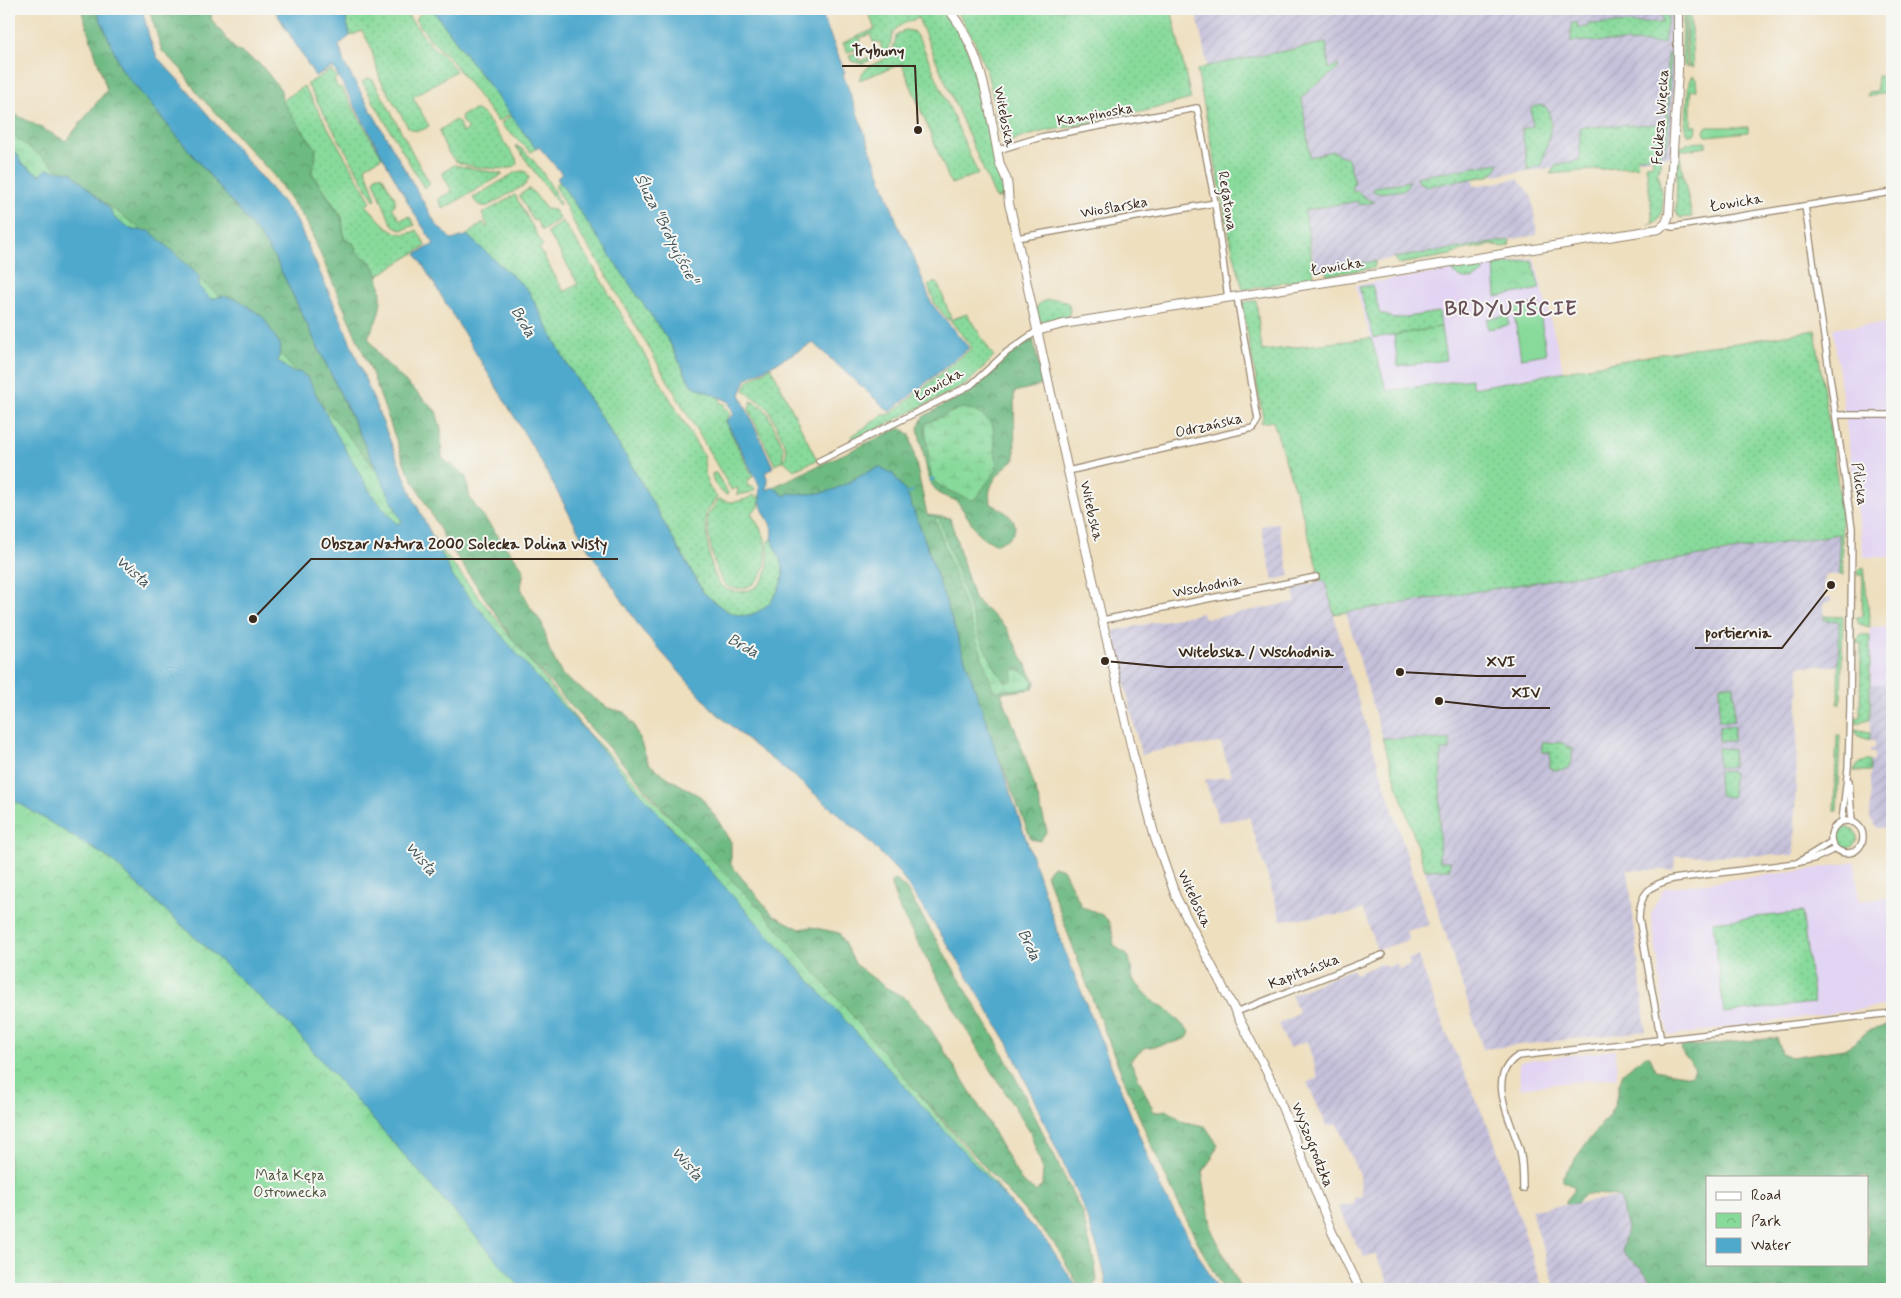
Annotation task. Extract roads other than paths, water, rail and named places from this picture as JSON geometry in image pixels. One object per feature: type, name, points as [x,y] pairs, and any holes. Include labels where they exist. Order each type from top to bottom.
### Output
[{"type":"street","name":"Witebska","points":[[948,9],[967,40],[980,70],[999,161],[1007,181],[1007,202],[1017,238],[1068,471],[1144,796],[1165,868],[1176,897],[1236,1012]]},
{"type":"street","name":"Feliksa Więcka","points":[[1664,225],[1668,220],[1669,207],[1678,66],[1678,9]]},
{"type":"street","name":"Kampinoska","points":[[998,150],[1042,137],[1198,108]]},
{"type":"street","name":"Regatowa","points":[[1198,108],[1215,203],[1228,298]]},
{"type":"street","name":"Łowicka","points":[[819,461],[971,384],[1008,352],[1037,331],[1063,324],[1655,230],[1664,225],[1679,226],[1892,192]]},
{"type":"street","name":"Wioślarska","points":[[1017,238],[1215,203]]},
{"type":"street","name":"Pilicka","points":[[1805,206],[1852,528],[1848,768],[1852,822]]},
{"type":"street","name":"Odrzańska","points":[[1068,471],[1253,428],[1258,420],[1237,297]]},
{"type":"street","points":[[1836,415],[1892,415]]},
{"type":"street","name":"Wschodnia","points":[[1103,620],[1316,577]]},
{"type":"street","name":"Pilicka","points":[[1842,822],[1848,768]]},
{"type":"street","points":[[1661,1041],[1639,918],[1640,906],[1644,896],[1656,884],[1673,879],[1796,863],[1816,858],[1835,849],[1848,853],[1858,850],[1861,845],[1862,832],[1858,826],[1852,822],[1838,824],[1831,832],[1831,842],[1835,849]]},
{"type":"street","points":[[1796,863],[1831,842]]},
{"type":"street","name":"Kapitańska","points":[[1236,1012],[1382,955]]},
{"type":"street","name":"Wyszogrodzka","points":[[1236,1012],[1272,1082],[1332,1232],[1360,1289]]},
{"type":"street","points":[[1523,1189],[1523,1166],[1520,1151],[1501,1091],[1504,1072],[1512,1060],[1525,1054],[1661,1041],[1892,1013]]},
{"type":"water","name":"Wisła","points":[[96,9],[142,9],[150,40],[157,57],[295,217],[342,322],[415,502],[454,579],[528,667],[659,814],[1048,1243],[1078,1289],[522,1289],[291,1026],[110,859],[9,797],[9,147],[18,155],[21,163],[40,175],[47,169],[71,172],[110,209],[115,219],[133,230],[150,231],[199,276],[199,287],[211,299],[223,296],[239,300],[263,317],[281,346],[278,361],[292,372],[300,372],[308,378],[331,424],[372,495],[397,524],[402,522],[276,260],[260,236],[122,70]]},
{"type":"water","points":[[274,9],[344,9],[350,36],[339,45],[344,63],[436,224],[452,240],[467,235],[528,290],[568,366],[629,461],[703,592],[728,611],[738,615],[747,615],[755,613],[770,602],[780,586],[783,569],[772,540],[772,528],[762,508],[759,485],[726,421],[734,414],[728,401],[691,385],[670,343],[557,178],[562,174],[539,147],[536,149],[432,9],[820,9],[845,73],[843,74],[900,230],[907,240],[932,304],[969,348],[890,412],[813,343],[746,379],[740,395],[773,467],[765,473],[768,480],[767,490],[773,487],[785,496],[789,493],[827,492],[880,467],[893,474],[907,494],[922,532],[1060,939],[1161,1189],[1218,1289],[1106,1289],[1100,1256],[1084,1209],[1009,1045],[956,957],[900,874],[865,837],[713,710],[641,629],[586,545],[538,456],[416,254],[434,244],[414,213],[333,67],[315,76]]},
{"type":"waterway","points":[[907,494],[912,491]]},
{"type":"place","name":"Trybuny","points":[[918,130]]},
{"type":"place","name":"portiernia","points":[[1831,585]]},
{"type":"place","name":"Obszar Natura 2000 Solecka Dolina Wisły","points":[[253,619]]},
{"type":"place","name":"Witebska / Wschodnia","points":[[1105,661]]},
{"type":"place","name":"XVI","points":[[1400,672]]},
{"type":"place","name":"XIV","points":[[1439,701]]},
{"type":"district","name":"BRDYUJŚCIE","points":[[1511,309]]},
{"type":"water label","name":"Śluza \"Brdyujście\"","points":[[666,229]]},
{"type":"water label","name":"Brda","points":[[523,322]]},
{"type":"water label","name":"Brda","points":[[743,646]]},
{"type":"water label","name":"Brda","points":[[1029,945]]},
{"type":"park label","name":"Mała Kępa Ostromecka","points":[[290,1184]]}]
